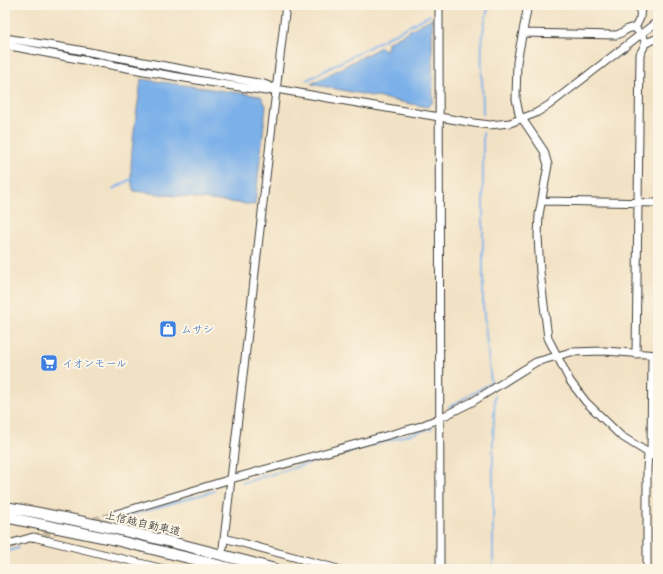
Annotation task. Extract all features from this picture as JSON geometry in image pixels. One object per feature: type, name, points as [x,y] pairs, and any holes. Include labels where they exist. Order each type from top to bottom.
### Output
[{"type":"highway","name":"上信越自動車道","points":[[5,507],[74,519],[139,534],[274,569]]},
{"type":"highway","name":"上信越自動車道","points":[[5,517],[100,536],[234,569]]},
{"type":"street","points":[[223,548],[286,5]]},
{"type":"street","points":[[439,5],[440,569]]},
{"type":"street","points":[[528,5],[516,71],[516,99],[519,114],[522,120],[546,155],[548,170],[542,201],[538,236],[540,272],[548,338],[570,381],[586,402],[621,436],[658,459]]},
{"type":"street","points":[[635,28],[640,18],[641,5]]},
{"type":"street","points":[[5,38],[183,68],[264,84],[276,89],[490,125],[522,120],[549,105],[658,21]]},
{"type":"street","points":[[523,33],[616,35],[629,28],[635,28]]},
{"type":"street","points":[[635,28],[646,43]]},
{"type":"street","points":[[636,354],[640,54],[646,43],[658,38]]},
{"type":"street","points":[[5,45],[180,78],[266,91],[276,89]]},
{"type":"street","points":[[542,201],[658,203]]},
{"type":"street","points":[[116,514],[231,479],[378,438],[440,418],[479,398],[536,362],[571,352],[606,351],[655,355],[651,449],[648,454],[646,505],[647,569]]},
{"type":"street","points":[[5,545],[33,537],[164,569]]},
{"type":"street","points":[[224,538],[338,569]]},
{"type":"water","points":[[432,18],[433,102],[427,107],[311,84],[381,47],[384,50],[388,48],[387,43]]},
{"type":"water","points":[[141,79],[261,96],[266,106],[255,205],[134,191],[131,170],[133,137]]},
{"type":"waterway","points":[[483,114],[482,43],[483,29],[490,5]]},
{"type":"waterway","points":[[307,80],[430,15]]},
{"type":"waterway","points":[[449,407],[491,383],[483,305],[483,133]]},
{"type":"waterway","points":[[113,189],[133,178]]},
{"type":"waterway","points":[[493,569],[493,439],[495,395]]},
{"type":"waterway","points":[[341,454],[432,428]]},
{"type":"waterway","points":[[242,483],[330,457]]},
{"type":"waterway","points":[[120,518],[214,491]]},
{"type":"waterway","points":[[5,552],[18,548]]},
{"type":"tunnel","points":[[33,537],[116,514]]},
{"type":"place","name":"ムサシ","points":[[168,329]]},
{"type":"place","name":"イオンモール","points":[[49,363]]}]
